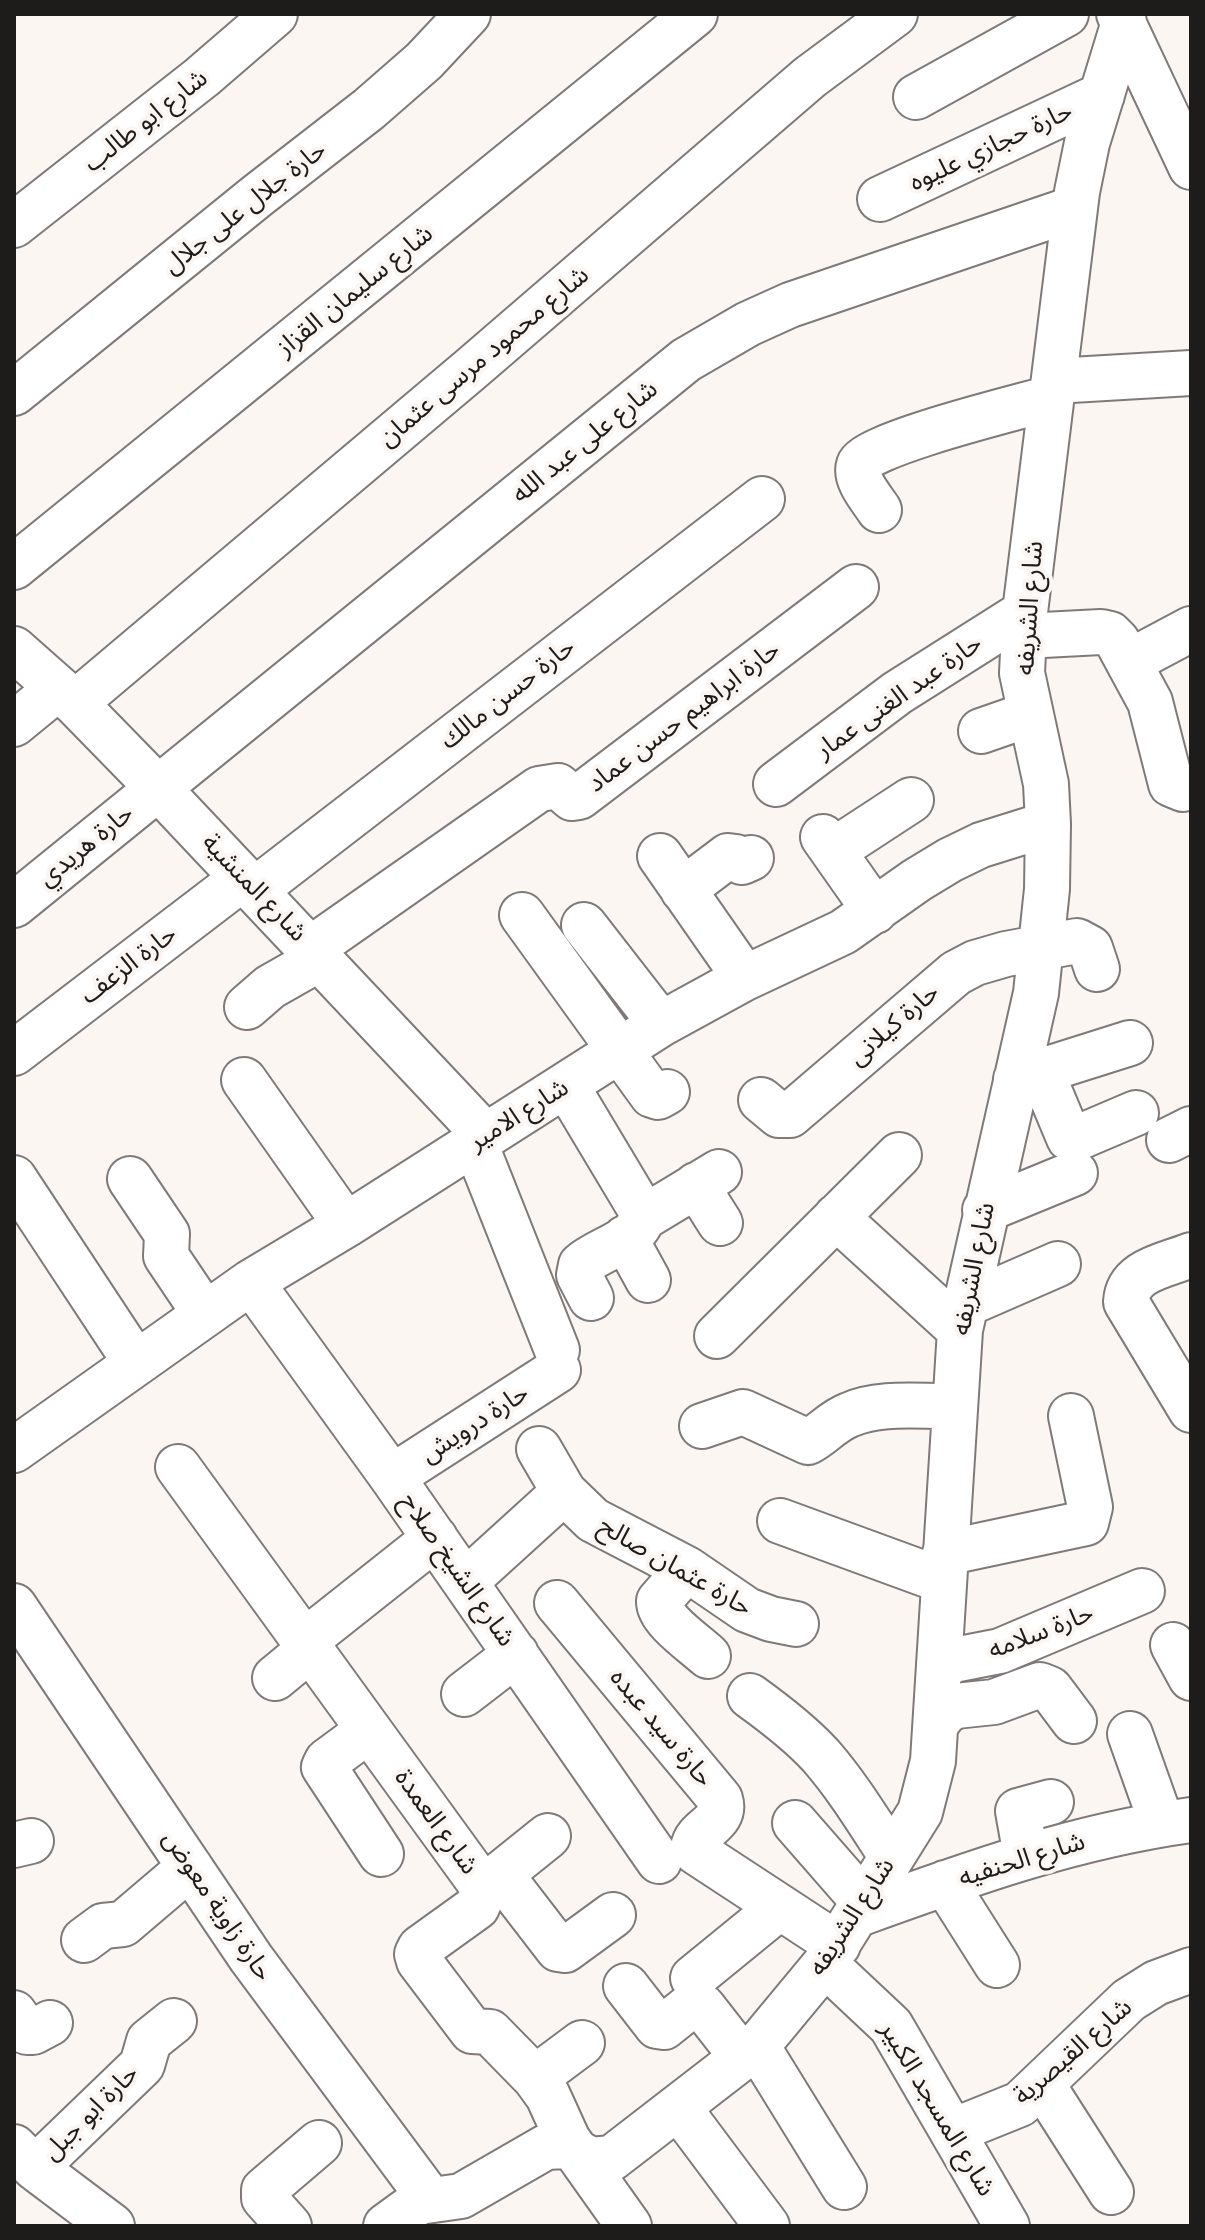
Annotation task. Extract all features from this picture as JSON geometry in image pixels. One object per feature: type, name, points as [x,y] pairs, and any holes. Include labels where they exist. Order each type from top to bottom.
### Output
[{"type":"street","name":"شارع ابو طالب","points":[[14,225],[202,77],[275,14]]},
{"type":"street","name":"حارة جلال على جلال","points":[[14,393],[369,109],[424,61],[468,14]]},
{"type":"street","name":"شارع سليمان القزاز","points":[[14,567],[695,14]]},
{"type":"street","name":"شارع محمود مرسى عثمان","points":[[14,724],[66,696],[471,369],[810,77],[895,14]]},
{"type":"street","points":[[916,97],[1066,14]]},
{"type":"street","points":[[1122,18],[1191,167]]},
{"type":"street","name":"شارع الشريفه","points":[[386,2226],[419,2202],[449,2208],[461,2196],[546,2147],[566,2146],[591,2160],[612,2158],[678,2107],[749,2051],[846,1931],[920,1812],[933,1761],[962,1318],[985,1210],[1028,1075],[1043,949],[1047,889],[1046,784],[1022,673],[1024,624],[1075,208],[1087,143],[1122,18]]},
{"type":"street","name":"حارة حجازي عليوه","points":[[880,199],[1102,95]]},
{"type":"street","name":"شارع على عبد الله","points":[[158,788],[686,360],[790,305],[1075,208]]},
{"type":"street","points":[[879,510],[860,479],[859,465],[865,457],[1053,390],[1191,373]]},
{"type":"street","name":"حارة حسن مالك","points":[[249,884],[762,499]]},
{"type":"street","name":"حارة ابراهيم حسن عماد","points":[[316,953],[539,789],[558,786],[572,798],[579,797],[856,587]]},
{"type":"street","points":[[1024,624],[1110,634],[1117,641],[1150,702],[1171,784],[1183,789],[1191,787]]},
{"type":"street","name":"حارة عبد الغنى عمار","points":[[776,784],[897,693],[1024,624]]},
{"type":"street","points":[[1129,662],[1191,629]]},
{"type":"street","name":"شارع المنشية","points":[[14,649],[158,788],[316,953],[481,1139],[558,1360]]},
{"type":"street","points":[[981,731],[1030,714]]},
{"type":"street","name":"حارة هريدي","points":[[14,905],[158,788]]},
{"type":"street","points":[[875,911],[828,844],[911,800]]},
{"type":"street","name":"شارع الامير","points":[[14,1450],[251,1282],[661,1024],[745,978],[812,949],[950,860],[981,845],[1048,824]]},
{"type":"street","points":[[745,978],[672,873],[728,856],[742,862],[751,858]]},
{"type":"street","name":"حارة الزعف","points":[[14,1053],[249,884]]},
{"type":"street","points":[[522,915],[652,1095],[658,1097],[667,1092]]},
{"type":"street","points":[[584,925],[661,1024]]},
{"type":"street","points":[[1043,949],[1077,941],[1084,943],[1090,948],[1097,969]]},
{"type":"street","name":"حارة كيلانى","points":[[761,1100],[779,1115],[790,1115],[956,973],[991,958],[1043,949]]},
{"type":"street","points":[[247,1007],[316,953]]},
{"type":"street","points":[[1130,1043],[1028,1075],[1069,1138],[1165,1127]]},
{"type":"street","points":[[244,1080],[346,1225]]},
{"type":"street","points":[[566,1085],[642,1212],[634,1228],[648,1280]]},
{"type":"street","points":[[717,1336],[899,1155]]},
{"type":"street","points":[[985,1210],[1075,1173]]},
{"type":"street","points":[[14,1178],[136,1363]]},
{"type":"street","points":[[591,1298],[579,1275],[581,1265],[707,1178],[720,1223]]},
{"type":"street","points":[[130,1179],[167,1234],[166,1256],[205,1314]]},
{"type":"street","points":[[836,1217],[962,1318],[1058,1264]]},
{"type":"street","points":[[1191,1255],[1136,1277],[1127,1291],[1126,1302],[1191,1410]]},
{"type":"street","name":"شارع الشيخ صلاح","points":[[251,1282],[435,1538],[659,1861]]},
{"type":"street","name":"حارة درويش","points":[[392,1477],[558,1360]]},
{"type":"street","points":[[702,1426],[743,1412],[808,1442],[835,1422],[858,1411],[954,1406]]},
{"type":"street","points":[[780,1521],[945,1567],[1086,1523],[1090,1507],[1071,1416]]},
{"type":"street","name":"حارة عثمان صالح","points":[[539,1449],[564,1492],[593,1520],[687,1569],[747,1610],[796,1624]]},
{"type":"street","name":"شارع العمدة","points":[[178,1467],[369,1730],[491,1882],[477,1907],[420,1948],[418,1958],[472,2031],[490,2032],[535,2078],[548,2096],[575,2151],[629,2226]]},
{"type":"street","points":[[465,1582],[564,1492]]},
{"type":"street","points":[[275,1678],[308,1645],[435,1538]]},
{"type":"street","points":[[687,1569],[658,1606],[663,1615],[708,1656]]},
{"type":"street","name":"حارة سلامه","points":[[939,1669],[954,1660],[1000,1651],[1142,1591]]},
{"type":"street","name":"حارة سيد عبده","points":[[557,1603],[720,1799],[722,1811],[694,1841],[693,1848],[780,1907],[846,1931]]},
{"type":"street","name":"حارة زاوية معوض","points":[[14,1606],[190,1867],[306,2006],[449,2208]]},
{"type":"street","points":[[464,1694],[516,1654]]},
{"type":"street","points":[[936,1724],[945,1712],[956,1706],[981,1705],[1040,1685],[1050,1689],[1074,1721]]},
{"type":"street","points":[[750,1696],[798,1733],[819,1754],[843,1783],[892,1857]]},
{"type":"street","points":[[369,1730],[327,1761],[324,1767],[381,1854]]},
{"type":"street","points":[[1130,1734],[1177,1822]]},
{"type":"street","points":[[1026,1856],[1018,1811],[1051,1802]]},
{"type":"street","name":"شارع الحنفيه","points":[[846,1931],[945,1883],[1026,1856],[1078,1841],[1177,1822]]},
{"type":"street","points":[[795,1823],[846,1931]]},
{"type":"street","points":[[548,1836],[491,1882],[558,1949],[565,1950],[613,1915]]},
{"type":"street","points":[[84,1940],[107,1925],[121,1926],[190,1867]]},
{"type":"street","points":[[945,1883],[997,1965]]},
{"type":"street","points":[[693,1978],[780,1907]]},
{"type":"street","name":"شارع المسجد الكبير","points":[[846,1931],[891,2026],[953,2131],[1001,2224]]},
{"type":"street","name":"شارع القيصرية","points":[[953,2131],[1020,2104],[1129,2000],[1156,1983],[1191,1970]]},
{"type":"street","points":[[626,1986],[657,2026],[664,2027],[689,2007],[703,2007],[749,2051],[844,2187]]},
{"type":"street","name":"حارة ابو جبل","points":[[23,2164],[139,2068],[149,2041],[174,2021]]},
{"type":"street","points":[[535,2078],[582,2043]]},
{"type":"street","points":[[1042,2084],[1111,2192]]},
{"type":"street","points":[[678,2107],[767,2226]]},
{"type":"street","points":[[289,2226],[264,2198],[264,2190],[319,2143]]},
{"type":"street","points":[[23,2164],[112,2226]]}]
